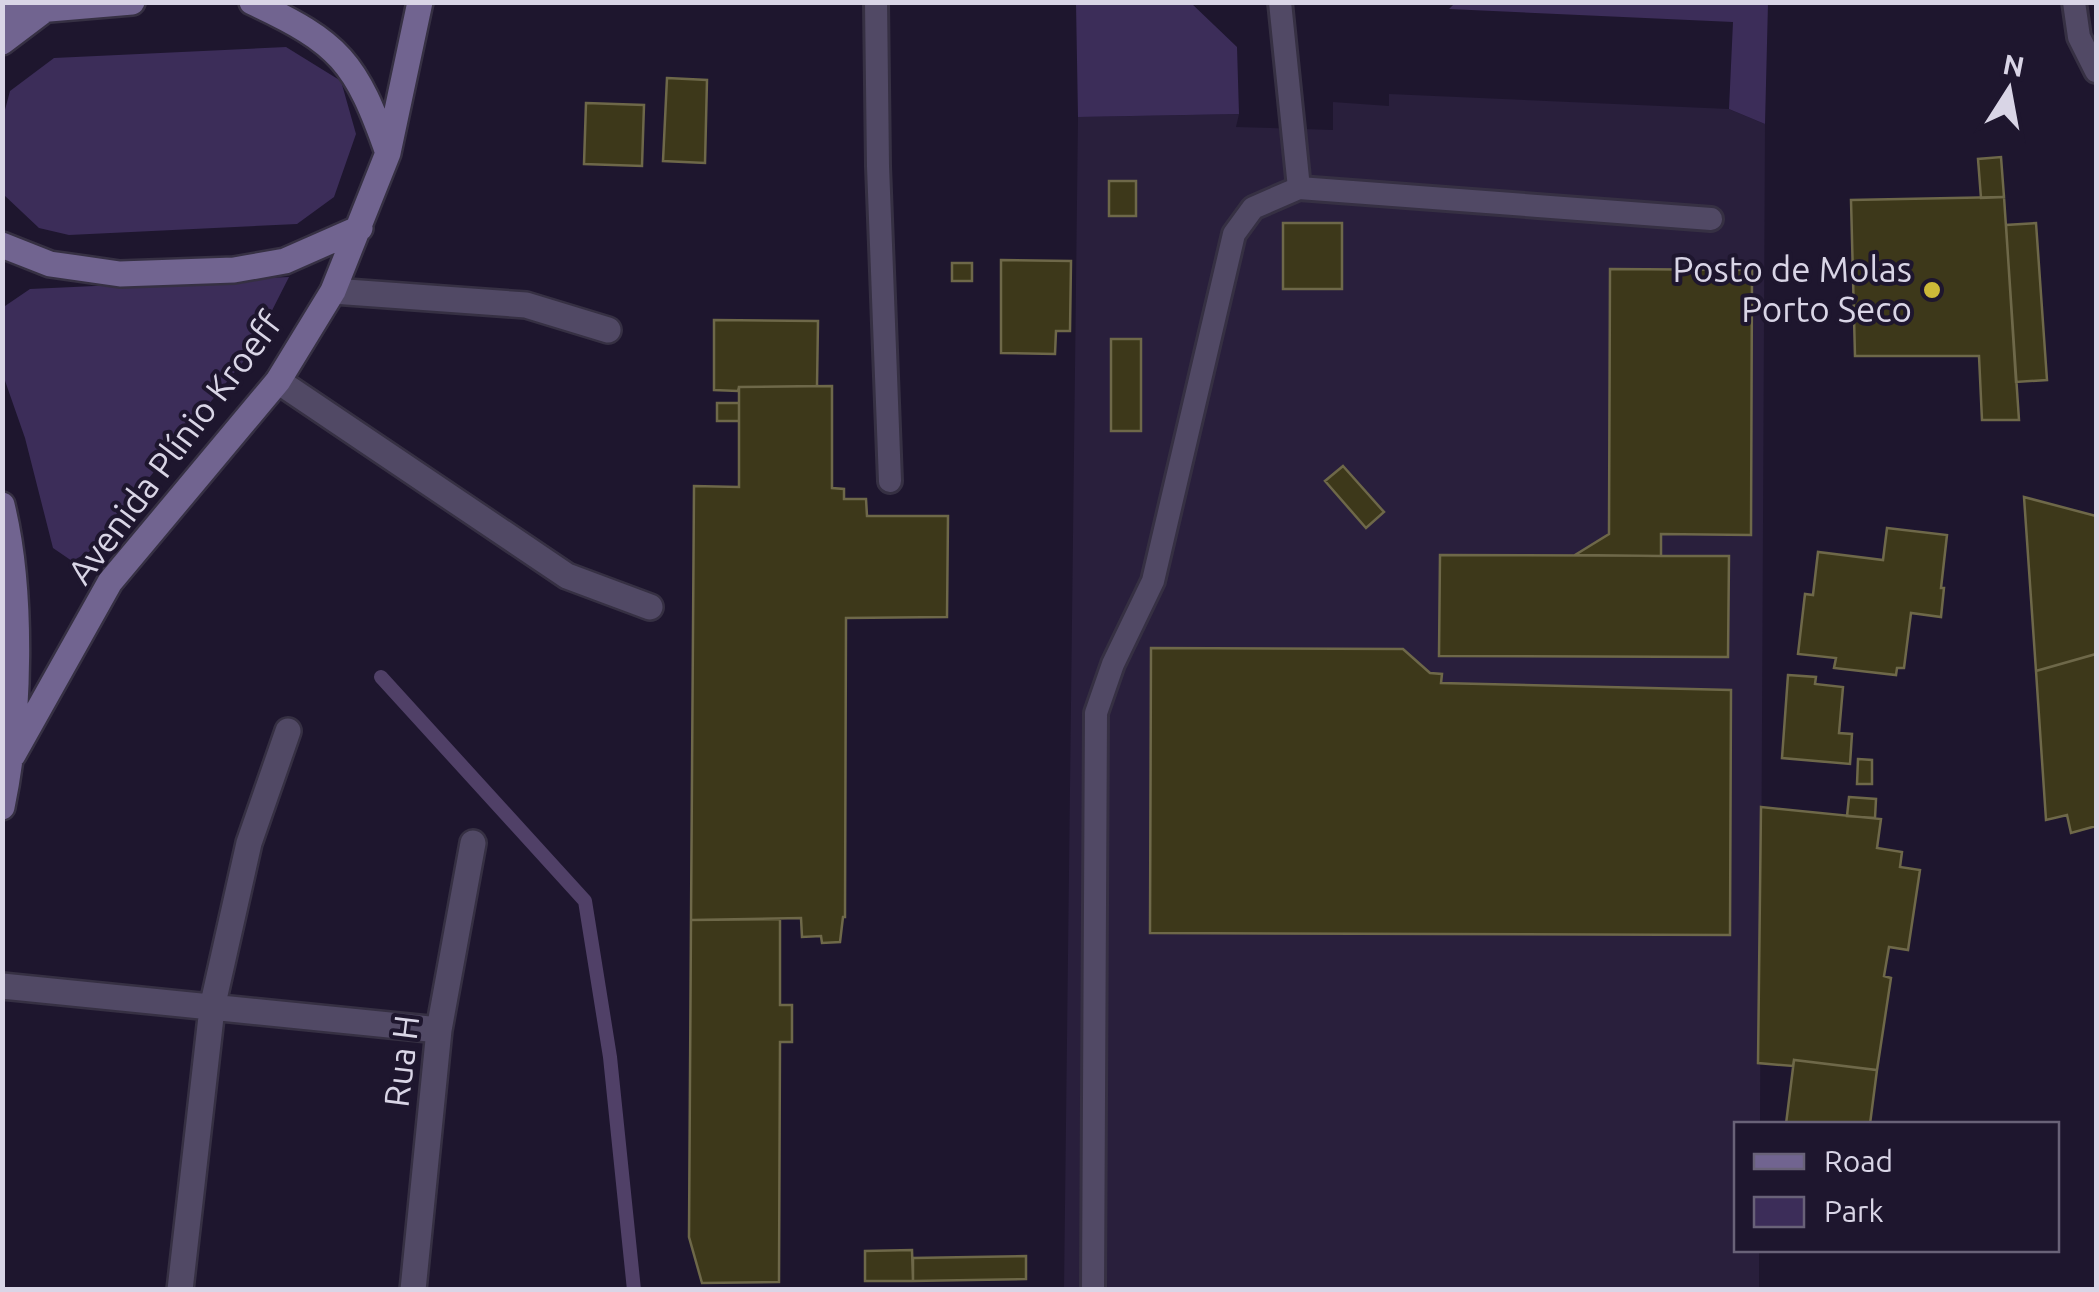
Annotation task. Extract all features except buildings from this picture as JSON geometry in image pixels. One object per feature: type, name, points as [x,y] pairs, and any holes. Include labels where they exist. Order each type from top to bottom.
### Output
[{"type":"main road","points":[[2,12],[47,5],[132,2]]},
{"type":"main road","points":[[252,2],[301,25],[343,57],[369,98],[388,152]]},
{"type":"main road","name":"Avenida Plínio Kroeff","points":[[13,755],[110,582],[278,381],[333,291],[388,152],[420,2]]},
{"type":"main road","points":[[2,42],[47,5]]},
{"type":"main road","points":[[2,245],[50,264],[120,274],[234,270],[285,261],[360,228]]},
{"type":"main road","name":"Avenida Plínio Kroeff","points":[[2,505],[16,591],[13,755],[2,807]]},
{"type":"street","points":[[333,291],[526,305],[608,330]]},
{"type":"street","points":[[278,381],[567,576],[650,607]]},
{"type":"street","points":[[180,1290],[212,1008],[249,843],[288,732]]},
{"type":"street","name":"Rua H","points":[[413,1290],[439,1030],[473,844]]},
{"type":"street","points":[[2,986],[439,1030]]},
{"type":"lane","points":[[876,2],[890,480]]},
{"type":"lane","points":[[1280,2],[1298,188]]},
{"type":"lane","points":[[2074,2],[2079,36],[2096,71]]},
{"type":"lane","points":[[1093,1290],[1096,713],[1113,664],[1154,581],[1234,234],[1253,208],[1298,188],[1711,219]]},
{"type":"shaded area","points":[[1389,94],[1729,109],[1765,124],[1760,1122],[1734,1122],[1734,1252],[1759,1252],[1759,1289],[1064,1290],[1078,117],[1239,114],[1236,127],[1333,130],[1333,102],[1389,106]]},
{"type":"green space","points":[[1456,2],[1768,3],[1765,124],[1729,109],[1733,22],[1449,9]]},
{"type":"green space","points":[[1076,3],[1191,3],[1237,47],[1239,114],[1078,117]]},
{"type":"green space","points":[[286,47],[341,81],[356,134],[334,197],[297,224],[69,235],[39,228],[4,195],[2,121],[10,91],[54,58]]},
{"type":"green space","points":[[289,277],[251,352],[89,552],[72,561],[53,548],[25,438],[3,375],[5,306],[30,289]]},
{"type":"waterway","points":[[381,677],[585,901],[610,1057],[634,1290]]},
{"type":"place","name":"Posto de Molas Porto Seco","points":[[1932,290]]}]
